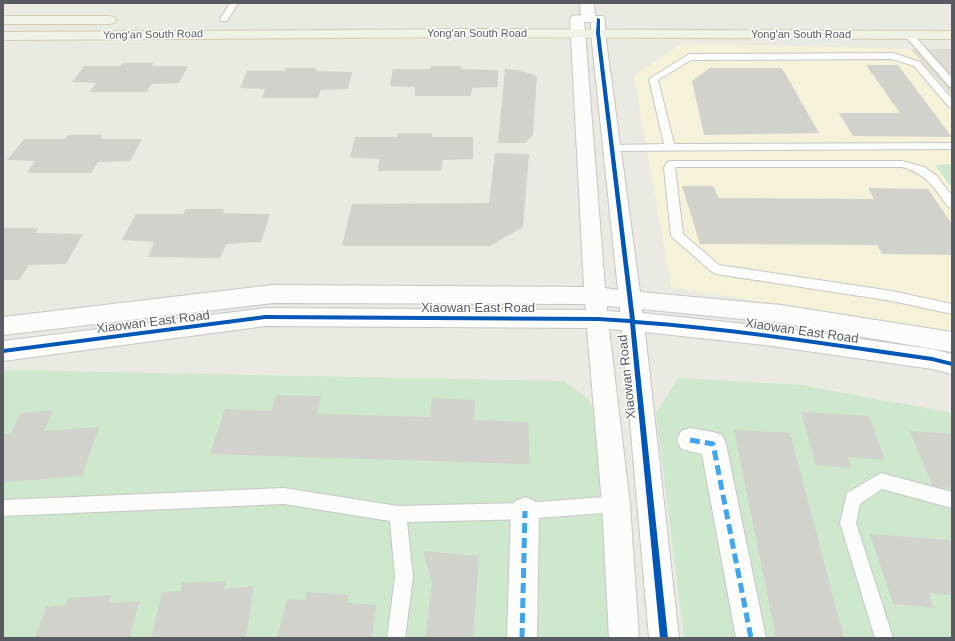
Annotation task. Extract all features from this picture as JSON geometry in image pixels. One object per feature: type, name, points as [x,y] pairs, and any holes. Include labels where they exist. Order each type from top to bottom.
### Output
[{"type":"main road","name":"Yong'an South Road","points":[[208,19],[239,19]]},
{"type":"main road","name":"Yong'an South Road","points":[[3,20],[121,20]]},
{"type":"main road","name":"Yong'an South Road","points":[[3,36],[213,33],[588,20],[909,35],[952,35]]},
{"type":"street","name":"Xiaowan Road","points":[[588,20],[612,148],[630,298],[664,638]]},
{"type":"street","name":"Xiaowan Road","points":[[588,20],[597,307],[616,504],[624,638]]},
{"type":"street","name":"Xiaowan East Road","points":[[3,326],[273,294],[597,307],[632,321],[785,338],[932,359],[952,364]]},
{"type":"street","name":"Xiaowan East Road","points":[[3,351],[265,318],[597,307],[630,298],[781,314],[952,342]]},
{"type":"street","points":[[690,440],[713,444],[751,638]]},
{"type":"street","points":[[522,638],[525,511]]},
{"type":"lane","points":[[224,19],[234,3]]},
{"type":"lane","points":[[909,35],[952,84]]},
{"type":"lane","points":[[670,147],[653,79],[689,57],[893,56],[917,64],[952,106]]},
{"type":"lane","points":[[937,66],[952,66]]},
{"type":"lane","points":[[612,148],[952,146]]},
{"type":"lane","points":[[952,204],[933,178],[917,167],[902,164],[671,164],[669,168],[677,236],[716,270],[892,296],[952,309]]},
{"type":"lane","points":[[884,638],[848,522],[853,499],[881,481],[952,500]]},
{"type":"lane","points":[[3,508],[284,496],[398,514],[525,511],[616,504]]},
{"type":"lane","points":[[396,638],[404,577],[398,514]]},
{"type":"shaded area","points":[[682,43],[911,49],[952,95],[952,164],[935,165],[952,188],[952,333],[671,287],[634,76]]},
{"type":"shaded area","points":[[911,49],[952,49],[952,95]]},
{"type":"green space","points":[[952,164],[952,188],[935,165]]},
{"type":"green space","points":[[3,370],[564,381],[587,398],[601,420],[613,638],[3,638]]},
{"type":"green space","points":[[678,378],[801,385],[952,413],[952,638],[684,638],[656,413]]},
{"type":"building","points":[[123,63],[153,63],[152,66],[188,66],[179,83],[152,84],[146,92],[90,92],[96,83],[72,82],[84,66],[120,66]]},
{"type":"building","points":[[866,65],[898,65],[952,137],[853,136],[839,113],[900,113]]},
{"type":"building","points":[[431,66],[461,66],[461,69],[498,70],[498,87],[472,88],[471,96],[415,96],[415,87],[390,86],[393,69],[430,69]]},
{"type":"building","points":[[286,68],[316,68],[316,71],[352,72],[348,89],[321,90],[318,98],[262,98],[265,89],[240,88],[247,71],[284,71]]},
{"type":"building","points":[[710,68],[782,68],[819,133],[704,135],[692,81]]},
{"type":"building","points":[[505,69],[519,70],[537,76],[533,135],[525,143],[498,143]]},
{"type":"building","points":[[398,133],[432,133],[432,137],[473,137],[473,159],[443,160],[441,171],[378,171],[379,159],[350,158],[355,137],[397,137]]},
{"type":"building","points":[[68,135],[102,135],[101,139],[142,139],[130,161],[98,162],[91,173],[27,173],[35,161],[7,160],[24,139],[65,139]]},
{"type":"building","points":[[495,153],[529,154],[523,227],[490,246],[342,246],[352,204],[489,203]]},
{"type":"building","points":[[682,186],[713,186],[719,198],[874,199],[868,188],[928,189],[952,224],[952,255],[882,254],[877,245],[700,244]]},
{"type":"building","points":[[186,209],[224,209],[223,213],[270,214],[261,242],[226,244],[220,258],[148,257],[154,242],[122,240],[136,214],[183,214]]},
{"type":"building","points":[[3,228],[38,228],[35,233],[83,234],[66,264],[29,265],[19,280],[3,280]]},
{"type":"building","points":[[276,395],[321,396],[317,414],[430,417],[432,398],[475,400],[474,420],[528,422],[530,464],[210,454],[225,409],[271,411]]},
{"type":"building","points":[[53,410],[44,431],[99,427],[82,476],[3,482],[3,434],[11,434],[20,413]]},
{"type":"building","points":[[801,412],[869,416],[885,460],[848,457],[851,468],[816,465]]},
{"type":"building","points":[[734,430],[790,433],[844,638],[776,638]]},
{"type":"building","points":[[910,431],[952,434],[952,488],[933,487]]},
{"type":"building","points":[[870,534],[950,540],[952,546],[952,595],[929,593],[934,608],[893,604]]},
{"type":"building","points":[[423,551],[479,556],[473,638],[425,638],[432,583]]},
{"type":"building","points":[[226,581],[224,589],[254,586],[246,638],[151,638],[162,592],[181,591],[182,583]]},
{"type":"building","points":[[306,592],[349,595],[347,603],[376,605],[372,638],[277,638],[287,599],[305,600]]},
{"type":"building","points":[[111,595],[109,603],[139,601],[130,638],[35,638],[46,607],[65,605],[68,598]]},
{"type":"marked path","points":[[690,440],[713,444],[751,638]]},
{"type":"marked path","points":[[522,638],[525,511]]},
{"type":"cycle path","points":[[598,19],[598,33],[630,298],[664,638]]},
{"type":"cycle path","points":[[3,351],[265,317],[598,319],[682,326],[765,336],[932,359],[952,364]]}]
